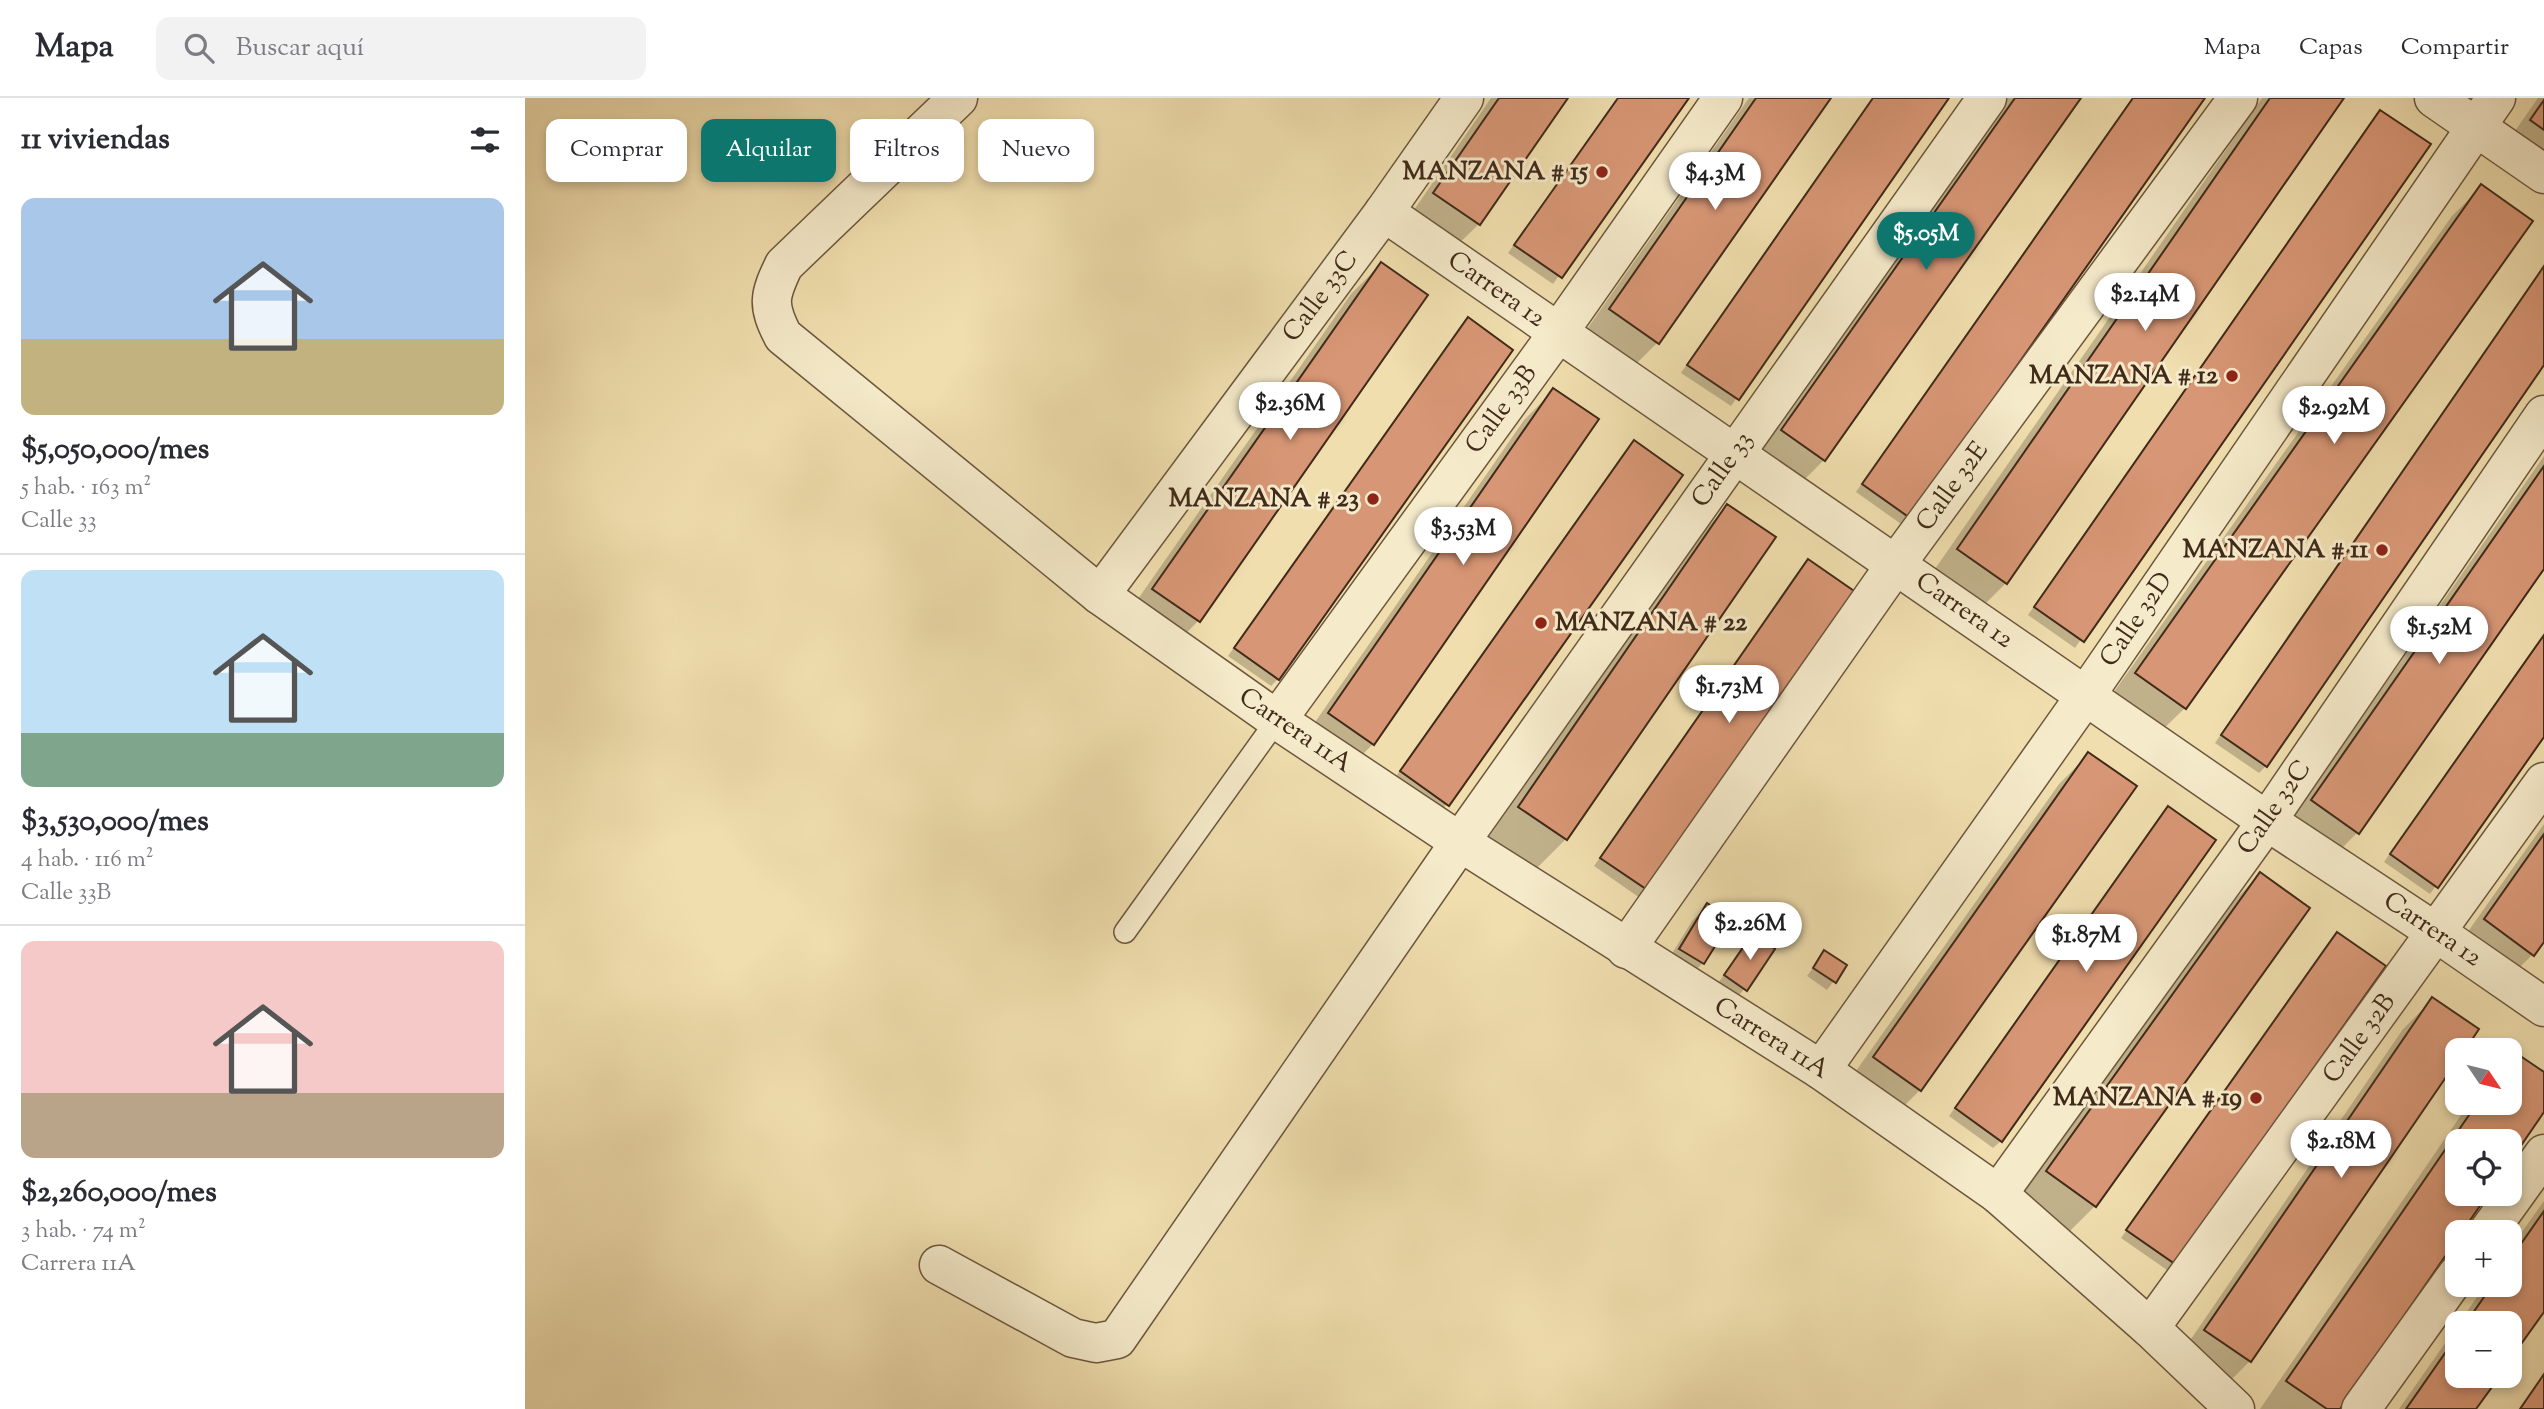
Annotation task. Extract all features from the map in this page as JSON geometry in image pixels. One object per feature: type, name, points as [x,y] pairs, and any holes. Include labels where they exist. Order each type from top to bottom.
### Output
[{"type":"street","name":"Carrera 11A","points":[[958,98],[784,265],[774,285],[771,312],[783,336],[1100,595],[1277,720],[1626,949],[1821,1070],[1999,1194],[2150,1328],[2235,1409]]},
{"type":"street","name":"Calle 33C","points":[[1100,595],[1384,212],[1464,98]]},
{"type":"street","name":"Calle 33B","points":[[1277,720],[1558,333],[1723,98]]},
{"type":"street","name":"Calle 33","points":[[939,1265],[1073,1338],[1096,1343],[1117,1339],[1460,842],[1987,98]]},
{"type":"street","name":"Calle 32E","points":[[1626,949],[1896,564],[2238,98]]},
{"type":"street","points":[[2434,98],[2486,112],[2544,174]]},
{"type":"street","name":"Calle 32D","points":[[1821,1070],[2086,695],[2486,112]]},
{"type":"street","name":"Carrera 12","points":[[1384,212],[2267,821],[2544,1007]]},
{"type":"street","name":"Calle 32C","points":[[1999,1194],[2267,821],[2544,415]]},
{"type":"street","name":"Calle 32B","points":[[2150,1328],[2544,782]]},
{"type":"street","points":[[2497,1220],[2544,1154]]},
{"type":"street","points":[[2361,1409],[2445,1292]]},
{"type":"lane","points":[[1125,932],[1277,720]]},
{"type":"building","points":[[1499,98],[1568,98],[1480,225],[1433,193]]},
{"type":"building","name":"MANZANA # 15","points":[[1618,98],[1689,98],[1562,278],[1514,245]]},
{"type":"building","points":[[1756,98],[1831,98],[1659,344],[1609,309]]},
{"type":"building","points":[[1873,98],[1949,98],[1739,400],[1687,365]]},
{"type":"building","points":[[2015,98],[2081,98],[1825,461],[1781,430]]},
{"type":"building","points":[[2133,98],[2205,98],[1910,518],[1862,484]]},
{"type":"building","points":[[2270,98],[2344,98],[2007,584],[1957,549]]},
{"type":"building","points":[[2544,100],[2544,130],[2530,120]]},
{"type":"building","name":"MANZANA # 12","points":[[2380,110],[2431,144],[2084,642],[2034,607]]},
{"type":"building","points":[[2481,184],[2533,221],[2186,709],[2135,673]]},
{"type":"building","points":[[1381,262],[1428,295],[1200,622],[1152,589]]},
{"type":"building","name":"MANZANA # 11","points":[[2544,266],[2544,365],[2267,767],[2221,735]]},
{"type":"building","name":"MANZANA # 23","points":[[1468,317],[1513,350],[1279,680],[1234,648]]},
{"type":"building","points":[[1553,388],[1599,419],[1374,745],[1328,713]]},
{"type":"building","name":"MANZANA # 22","points":[[1634,440],[1683,475],[1449,806],[1400,771]]},
{"type":"building","points":[[2544,466],[2544,569],[2359,834],[2311,800]]},
{"type":"building","points":[[1727,504],[1776,537],[1567,840],[1518,807]]},
{"type":"building","points":[[1808,559],[1857,593],[1649,891],[1600,858]]},
{"type":"building","points":[[2544,635],[2544,737],[2438,888],[2390,854]]},
{"type":"building","points":[[2088,752],[2137,786],[1921,1091],[1873,1057]]},
{"type":"building","points":[[2168,806],[2216,840],[2002,1142],[1955,1108]]},
{"type":"building","points":[[2544,834],[2544,942],[2534,956],[2484,919]]},
{"type":"building","points":[[2260,872],[2310,908],[2096,1207],[2046,1171]]},
{"type":"building","points":[[1707,903],[1732,919],[1704,964],[1679,949]]},
{"type":"building","name":"MANZANA # 19","points":[[2337,932],[2386,966],[2175,1264],[2126,1230]]},
{"type":"building","points":[[1753,933],[1775,949],[1747,991],[1724,975]]},
{"type":"building","points":[[1824,950],[1847,965],[1836,983],[1813,968]]},
{"type":"building","points":[[2432,997],[2479,1029],[2473,1038],[2445,1038],[2445,1079],[2251,1362],[2204,1330]]},
{"type":"building","points":[[2522,1057],[2544,1072],[2544,1112],[2522,1144],[2522,1129],[2459,1129],[2469,1115],[2522,1115]]},
{"type":"building","points":[[2445,1150],[2445,1206],[2480,1206],[2470,1220],[2445,1220],[2445,1256],[2340,1409],[2327,1409],[2286,1381]]},
{"type":"building","points":[[2544,1211],[2544,1312],[2522,1343],[2522,1311],[2474,1311],[2484,1297],[2522,1297],[2522,1242]]},
{"type":"building","points":[[2445,1353],[2445,1388],[2491,1388],[2476,1409],[2406,1409]]},
{"type":"building","points":[[2544,1374],[2544,1409],[2520,1409]]},
{"type":"place","name":"MANZANA # 15","points":[[1602,172]]},
{"type":"place","name":"MANZANA # 12","points":[[2232,376]]},
{"type":"place","name":"MANZANA # 23","points":[[1373,499]]},
{"type":"place","name":"MANZANA # 11","points":[[2382,550]]},
{"type":"place","name":"MANZANA # 22","points":[[1541,623]]},
{"type":"place","name":"MANZANA # 19","points":[[2256,1098]]}]
